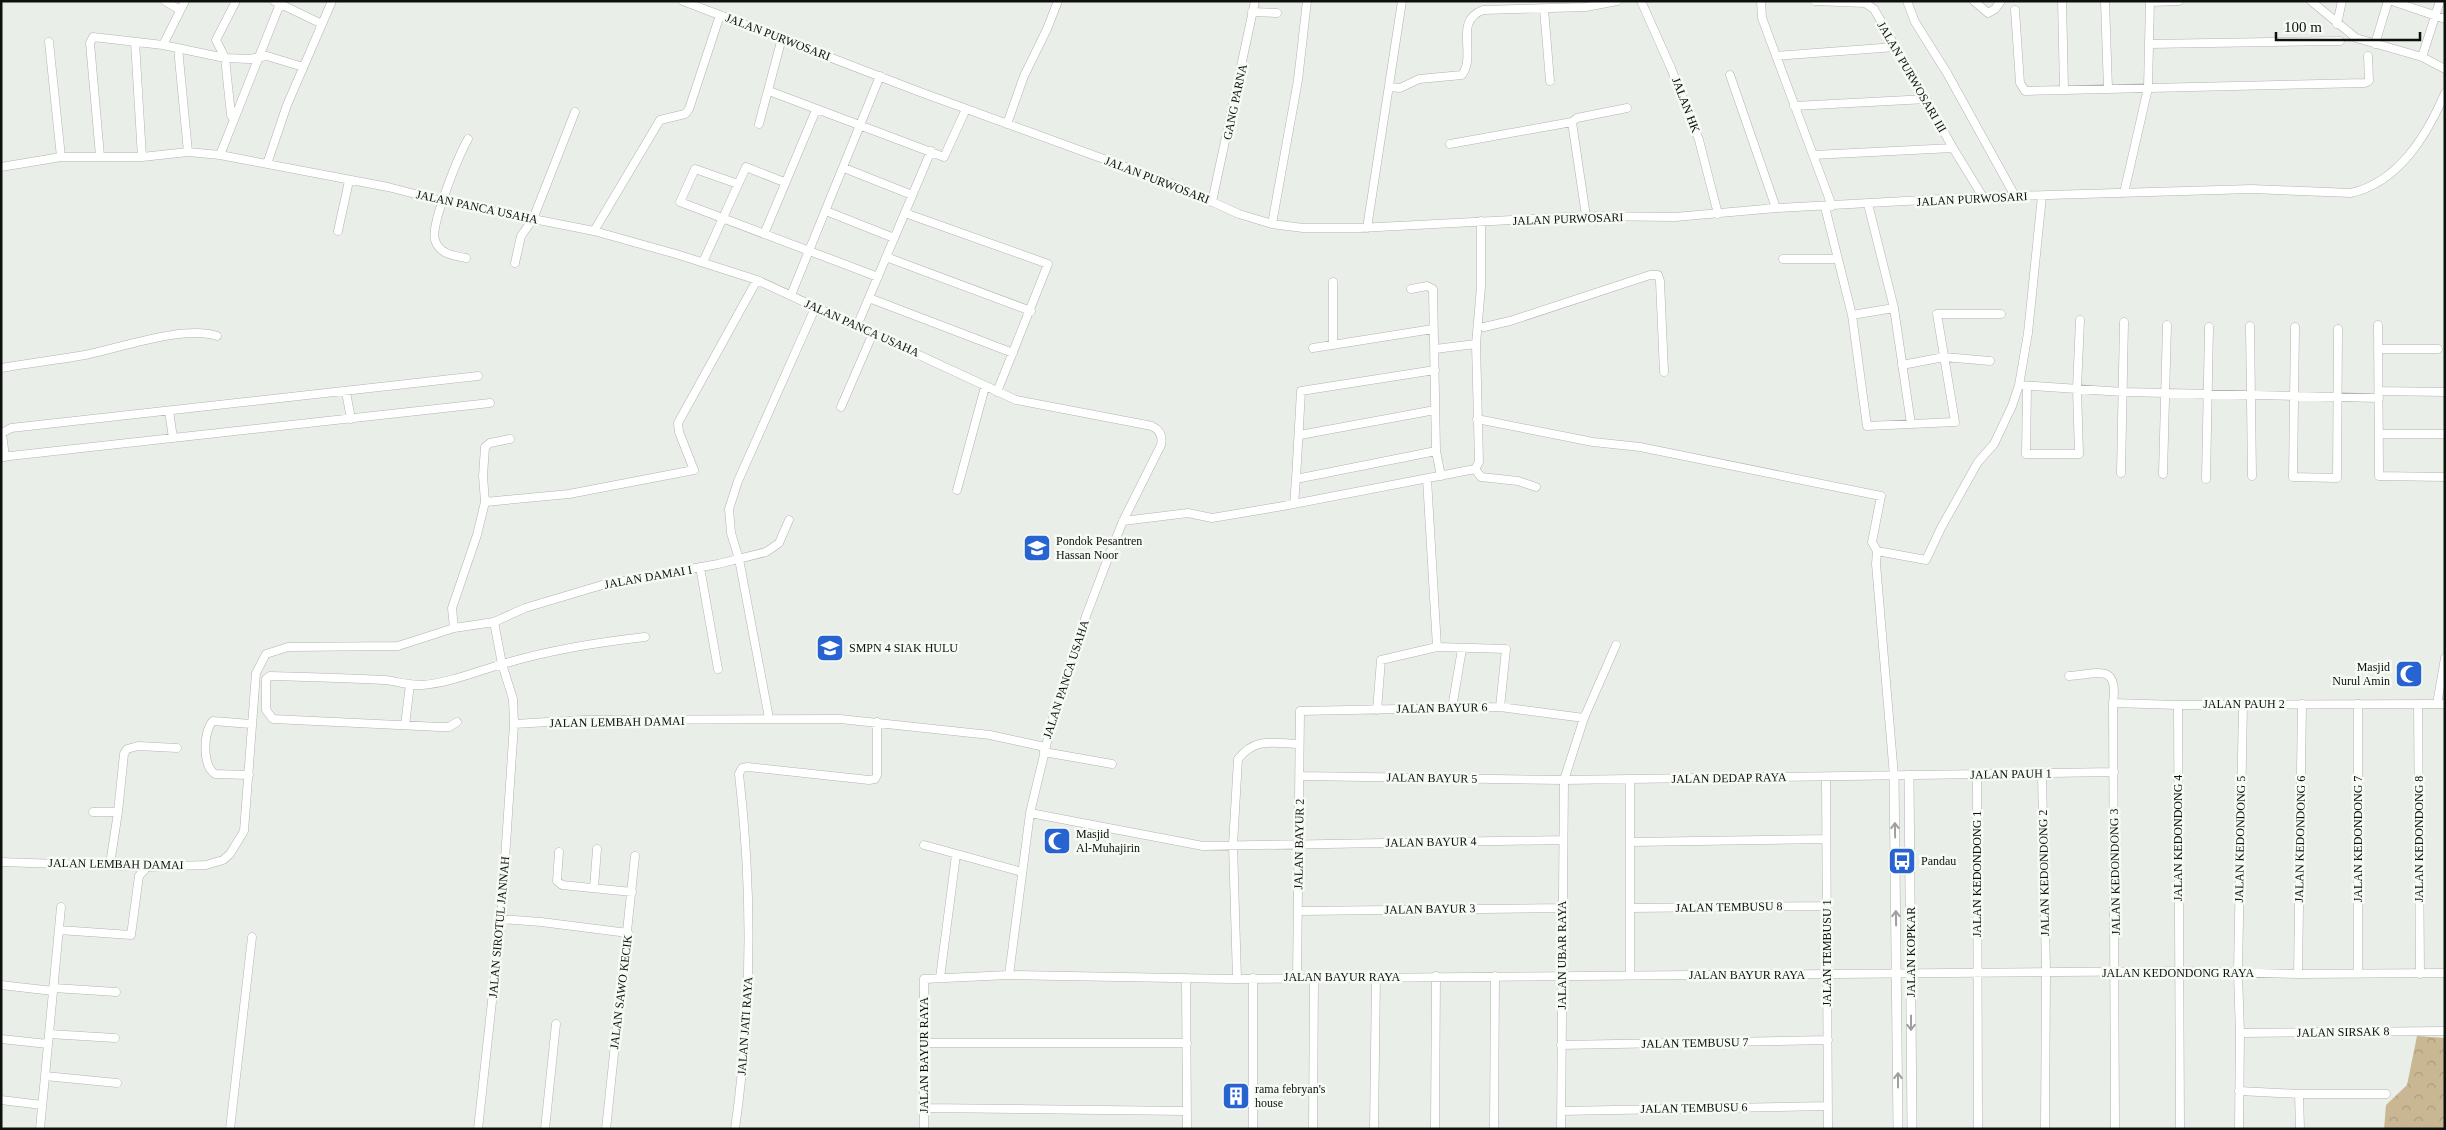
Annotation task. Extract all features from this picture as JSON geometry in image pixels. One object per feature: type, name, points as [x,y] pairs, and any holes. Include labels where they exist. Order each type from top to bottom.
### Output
[{"type":"street","points":[[165,1],[180,10]]},
{"type":"street","points":[[163,45],[185,1]]},
{"type":"street","points":[[234,120],[231,114],[225,58],[216,40],[236,1]]},
{"type":"street","points":[[267,164],[287,105],[332,1]]},
{"type":"street","name":"JALAN PURWOSARI","points":[[683,1],[966,109],[1175,184],[1239,214],[1272,224],[1303,228],[1367,228],[1586,216],[1675,216],[1776,208],[1828,207],[1983,197],[2252,189],[2350,193],[2366,189],[2398,168],[2427,132],[2445,93]]},
{"type":"street","points":[[1007,124],[1024,76],[1047,29],[1058,1]]},
{"type":"street","name":"GANG PARNA","points":[[1212,202],[1255,1]]},
{"type":"street","points":[[1272,224],[1298,80],[1307,1]]},
{"type":"street","points":[[1367,228],[1402,1]]},
{"type":"street","points":[[1390,86],[1400,88],[1419,79],[1462,75],[1467,65],[1467,25],[1475,13],[1499,9],[1586,7],[1616,1]]},
{"type":"street","name":"JALAN HK","points":[[1641,1],[1699,140],[1718,214]]},
{"type":"street","points":[[1761,1],[1762,18],[1813,155],[1828,207],[1837,259],[1852,315],[1867,426],[1955,422],[1937,314],[2000,314]]},
{"type":"street","name":"JALAN PURWOSARI III","points":[[1814,1],[1865,2],[1870,5],[1983,197]]},
{"type":"street","points":[[1907,1],[1915,22],[1947,73],[2015,196]]},
{"type":"street","points":[[1974,1],[1988,13],[1995,9],[2001,1]]},
{"type":"street","points":[[2062,1],[2064,89]]},
{"type":"street","points":[[2105,1],[2108,89]]},
{"type":"street","points":[[2124,193],[2148,88],[2150,2],[2179,1]]},
{"type":"street","points":[[2311,1],[2356,38],[2422,57],[2445,69]]},
{"type":"street","points":[[2337,24],[2342,1]]},
{"type":"street","points":[[2375,44],[2388,1]]},
{"type":"street","points":[[2392,1],[2445,19]]},
{"type":"street","points":[[2422,57],[2440,1]]},
{"type":"street","points":[[220,155],[277,2],[322,24]]},
{"type":"street","points":[[1544,9],[1550,81]]},
{"type":"street","points":[[2015,10],[2022,88],[2025,91],[2365,83],[2369,81],[2368,56]]},
{"type":"street","points":[[1252,12],[1277,13]]},
{"type":"street","points":[[594,232],[660,120],[685,114],[689,109],[720,15]]},
{"type":"street","points":[[100,156],[91,40],[99,37],[163,45],[225,58],[250,59],[267,56],[303,67]]},
{"type":"street","points":[[759,124],[782,38]]},
{"type":"street","points":[[2150,44],[2340,41]]},
{"type":"street","points":[[49,42],[61,157]]},
{"type":"street","points":[[135,42],[142,157]]},
{"type":"street","points":[[1776,56],[1895,47]]},
{"type":"street","points":[[178,48],[188,152]]},
{"type":"street","points":[[1730,75],[1776,208]]},
{"type":"street","points":[[791,295],[880,76]]},
{"type":"street","points":[[228,90],[244,94]]},
{"type":"street","points":[[769,91],[944,157],[966,109]]},
{"type":"street","points":[[1794,106],[1927,99]]},
{"type":"street","points":[[1450,144],[1572,122],[1577,118],[1627,108]]},
{"type":"street","points":[[764,234],[784,182],[816,110]]},
{"type":"street","points":[[515,263],[521,236],[533,219],[575,112]]},
{"type":"street","points":[[1572,122],[1586,216]]},
{"type":"street","points":[[466,258],[451,256],[442,250],[435,242],[434,235],[442,201],[468,138]]},
{"type":"street","points":[[1813,155],[1953,148]]},
{"type":"street","points":[[857,326],[931,151]]},
{"type":"street","name":"JALAN PANCA USAHA","points":[[1,167],[61,157],[142,157],[188,152],[220,155],[388,187],[442,201],[594,232],[703,262],[757,280],[927,357],[985,387],[1016,400],[1152,426],[1159,430],[1162,440],[1159,450],[1123,521],[1086,616],[1044,750],[1030,813],[1009,975]]},
{"type":"street","points":[[703,262],[746,167],[784,182]]},
{"type":"street","points":[[844,168],[912,195]]},
{"type":"street","points":[[738,184],[695,169],[680,202],[878,278]]},
{"type":"street","points":[[338,231],[349,181]]},
{"type":"street","points":[[2042,196],[2023,386],[2026,454],[2079,454],[2077,389],[2080,320]]},
{"type":"street","points":[[1868,204],[1894,308],[1911,424]]},
{"type":"street","points":[[826,211],[894,238]]},
{"type":"street","points":[[905,213],[1048,264],[998,392]]},
{"type":"street","points":[[1476,469],[1479,462],[1476,344],[1481,286],[1481,221]]},
{"type":"street","points":[[886,257],[1031,311]]},
{"type":"street","points":[[1783,259],[1837,259]]},
{"type":"street","points":[[1478,325],[1484,327],[1510,321],[1650,275],[1658,275],[1660,281],[1664,372]]},
{"type":"street","points":[[485,502],[569,494],[694,470],[679,432],[678,423],[757,280]]},
{"type":"street","points":[[1332,345],[1333,282]]},
{"type":"street","points":[[1411,289],[1427,286],[1433,289],[1436,451],[1441,476]]},
{"type":"street","points":[[869,298],[1013,354]]},
{"type":"street","points":[[768,718],[739,558],[731,532],[729,508],[735,490],[816,306]]},
{"type":"street","points":[[1852,315],[1894,308]]},
{"type":"street","points":[[2121,473],[2124,322]]},
{"type":"street","points":[[2163,474],[2167,325]]},
{"type":"street","points":[[2378,325],[2379,476],[2445,477]]},
{"type":"street","points":[[2250,326],[2252,476]]},
{"type":"street","points":[[2206,479],[2209,327]]},
{"type":"street","points":[[2295,327],[2293,477],[2337,478],[2338,329]]},
{"type":"street","points":[[1313,348],[1434,329]]},
{"type":"street","points":[[1,368],[80,356],[114,346],[198,332],[217,336]]},
{"type":"street","points":[[841,407],[873,333]]},
{"type":"street","points":[[1435,349],[1476,344]]},
{"type":"street","points":[[2378,349],[2438,349]]},
{"type":"street","points":[[1902,365],[1944,357],[1990,361]]},
{"type":"street","points":[[1294,504],[1300,435],[1301,391],[1435,370]]},
{"type":"street","points":[[478,376],[12,428],[2,433],[3,457],[490,403]]},
{"type":"street","points":[[2023,386],[2123,392],[2338,397],[2445,392]]},
{"type":"street","points":[[1877,551],[1926,560],[1941,528],[1978,462],[1994,444],[2023,386]]},
{"type":"street","points":[[957,490],[985,387]]},
{"type":"street","points":[[346,392],[351,418]]},
{"type":"street","points":[[1300,435],[1435,410]]},
{"type":"street","points":[[169,411],[173,438]]},
{"type":"street","points":[[1477,419],[1593,442],[1640,447],[1880,495],[1882,497],[1872,542],[1877,551],[1876,564],[1894,776]]},
{"type":"street","points":[[2379,434],[2445,434]]},
{"type":"street","points":[[454,628],[452,608],[478,535],[485,502],[483,476],[485,447],[490,443],[510,439]]},
{"type":"street","points":[[1296,478],[1436,451]]},
{"type":"street","points":[[1123,521],[1188,513],[1212,518],[1476,469]]},
{"type":"street","points":[[1476,469],[1481,477],[1518,481],[1536,487]]},
{"type":"street","points":[[1427,478],[1437,647]]},
{"type":"street","name":"JALAN DAMAI I","points":[[494,622],[525,608],[602,585],[700,568],[776,547],[788,520]]},
{"type":"street","points":[[700,568],[718,669]]},
{"type":"street","points":[[494,622],[502,664],[513,699],[514,724]]},
{"type":"street","name":"JALAN LEMBAH DAMAI","points":[[1,862],[110,864],[147,867],[206,865],[223,860],[230,854],[244,830],[256,673],[266,654],[288,647],[398,646],[454,628],[494,622]]},
{"type":"street","points":[[457,722],[449,727],[273,720],[266,710],[266,679],[270,676],[386,680],[422,685],[468,676],[502,664],[594,644],[645,637]]},
{"type":"street","name":"JALAN UBAR RAYA","points":[[1561,1129],[1564,780],[1584,718],[1616,645]]},
{"type":"street","points":[[1376,710],[1381,660],[1437,647],[1462,649],[1489,646],[1506,649],[1500,707]]},
{"type":"street","points":[[1452,708],[1462,649]]},
{"type":"street","points":[[2441,704],[2445,658]]},
{"type":"street","points":[[2070,676],[2104,673],[2111,676],[2115,686],[2113,702],[2114,772]]},
{"type":"street","points":[[405,725],[410,684]]},
{"type":"street","name":"JALAN PAUH 2","points":[[2113,702],[2178,705],[2441,704]]},
{"type":"street","name":"JALAN KEDONDONG 5","points":[[2239,1129],[2240,1033],[2238,973],[2243,704]]},
{"type":"street","name":"JALAN KEDONDONG 6","points":[[2298,974],[2302,704]]},
{"type":"street","name":"JALAN KEDONDONG 7","points":[[2358,704],[2358,974]]},
{"type":"street","name":"JALAN KEDONDONG 8","points":[[2418,704],[2420,974]]},
{"type":"street","name":"JALAN KEDONDONG 4","points":[[2178,705],[2180,1129]]},
{"type":"street","name":"JALAN BAYUR 6","points":[[1300,711],[1500,707],[1584,718]]},
{"type":"street","name":"JALAN BAYUR 2","points":[[1297,977],[1300,776],[1298,744],[1300,711]]},
{"type":"street","name":"JALAN LEMBAH DAMAI","points":[[514,724],[583,720],[690,721],[768,718],[877,722],[990,735],[1044,750],[1112,764]]},
{"type":"street","points":[[248,775],[215,774],[211,771],[208,766],[206,736],[208,726],[213,721],[251,724]]},
{"type":"street","name":"JALAN JATI RAYA","points":[[735,1129],[748,1010],[750,923],[739,774],[742,768],[875,779],[877,774],[877,722]]},
{"type":"street","name":"JALAN SIROTUL JANNAH","points":[[478,1129],[501,919],[514,724]]},
{"type":"street","points":[[1237,978],[1233,845],[1238,759],[1247,748],[1254,744],[1264,742],[1298,744]]},
{"type":"street","points":[[110,864],[124,754],[127,749],[138,746],[177,748]]},
{"type":"street","name":"JALAN PAUH 1","points":[[1894,776],[2114,772]]},
{"type":"street","name":"JALAN KEDONDONG 3","points":[[2114,772],[2115,1129]]},
{"type":"street","name":"JALAN KEDONDONG 2","points":[[2042,774],[2046,972],[2045,1129]]},
{"type":"street","name":"JALAN KOPKAR","points":[[1909,775],[1912,1129]]},
{"type":"street","name":"JALAN KEDONDONG 1","points":[[1977,775],[1978,1129]]},
{"type":"street","name":"JALAN BAYUR 5","points":[[1300,776],[1564,780]]},
{"type":"street","name":"JALAN DEDAP RAYA","points":[[1564,780],[1894,776]]},
{"type":"street","name":"JALAN KOPKAR","points":[[1894,776],[1898,1129]]},
{"type":"street","name":"JALAN TEMBUSU 1","points":[[1826,777],[1828,1129]]},
{"type":"street","points":[[1630,780],[1630,975]]},
{"type":"street","points":[[1894,798],[1902,792],[1909,796]]},
{"type":"street","points":[[93,812],[118,812]]},
{"type":"street","name":"JALAN BAYUR 4","points":[[1030,813],[1203,846],[1563,840]]},
{"type":"street","points":[[1631,842],[1826,839]]},
{"type":"street","points":[[924,846],[1022,872]]},
{"type":"street","points":[[594,888],[596,849]]},
{"type":"street","points":[[559,852],[556,881],[562,885],[632,892]]},
{"type":"street","points":[[940,978],[956,855]]},
{"type":"street","name":"JALAN SAWO KECIK","points":[[606,1129],[635,856]]},
{"type":"street","points":[[60,930],[131,935],[139,876],[147,867]]},
{"type":"street","name":"JALAN TEMBUSU 8","points":[[1630,908],[1827,906]]},
{"type":"street","points":[[40,1129],[61,907]]},
{"type":"street","name":"JALAN BAYUR 3","points":[[1298,911],[1562,908]]},
{"type":"street","points":[[501,919],[628,933]]},
{"type":"street","points":[[230,1129],[252,937]]},
{"type":"street","name":"JALAN KEDONDONG RAYA","points":[[1911,975],[1978,972],[2116,973],[2178,971],[2298,974],[2445,973]]},
{"type":"street","name":"JALAN BAYUR RAYA","points":[[924,1129],[924,979],[1009,975],[1254,978],[1911,975]]},
{"type":"street","points":[[1435,1129],[1436,976]]},
{"type":"street","points":[[1494,1129],[1495,976]]},
{"type":"street","points":[[1313,1129],[1314,977]]},
{"type":"street","points":[[1374,1129],[1376,977]]},
{"type":"street","points":[[1186,978],[1187,1129]]},
{"type":"street","points":[[1253,1129],[1254,978]]},
{"type":"street","points":[[1,985],[53,990],[116,992]]},
{"type":"street","points":[[545,1129],[556,1024]]},
{"type":"street","name":"JALAN SIRSAK 8","points":[[2240,1033],[2445,1032]]},
{"type":"street","points":[[49,1034],[115,1038]]},
{"type":"street","points":[[1,1039],[48,1044]]},
{"type":"street","name":"JALAN TEMBUSU 7","points":[[1561,1045],[1828,1040]]},
{"type":"street","points":[[924,1043],[1187,1043]]},
{"type":"street","points":[[45,1076],[117,1083]]},
{"type":"street","points":[[2240,1091],[2299,1094],[2386,1094]]},
{"type":"street","points":[[2299,1094],[2300,1129]]},
{"type":"street","points":[[1,1100],[42,1105]]},
{"type":"street","name":"JALAN TEMBUSU 6","points":[[1561,1111],[1828,1106]]},
{"type":"street","points":[[924,1108],[1187,1111]]},
{"type":"green space","points":[[2417,1036],[2445,1038],[2445,1129],[2384,1129],[2386,1105],[2407,1085]]},
{"type":"place","name":"Pondok Pesantren Hassan Noor","points":[[1037,548]]},
{"type":"place","name":"SMPN 4 SIAK HULU","points":[[830,648]]},
{"type":"place","name":"Masjid Nurul Amin","points":[[2409,674]]},
{"type":"place","name":"Masjid Al-Muhajirin","points":[[1057,841]]},
{"type":"place","name":"Pandau","points":[[1902,861]]},
{"type":"place","name":"rama febryan's house","points":[[1236,1096]]}]
